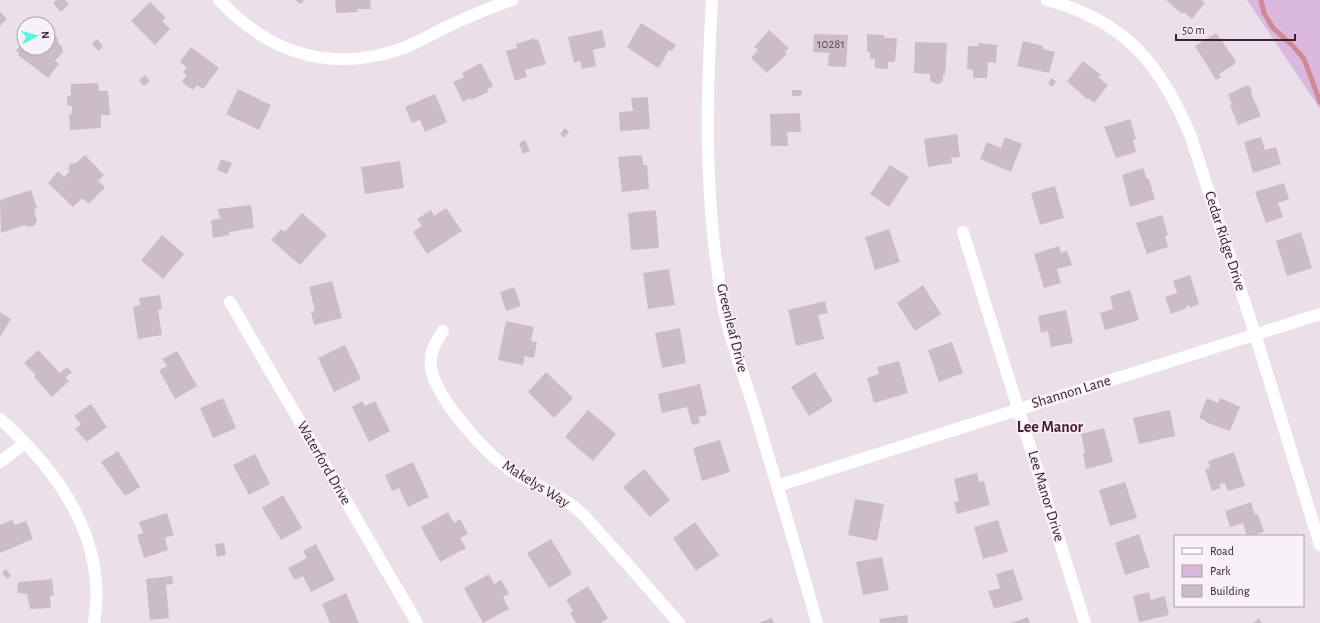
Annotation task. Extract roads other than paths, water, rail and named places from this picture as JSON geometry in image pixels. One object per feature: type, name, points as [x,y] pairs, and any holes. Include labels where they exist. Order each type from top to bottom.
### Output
[{"type":"street","points":[[219,0],[241,22],[275,44],[307,56],[337,60],[375,56],[395,51],[464,19],[512,0]]},
{"type":"street","name":"Greenleaf Drive","points":[[712,0],[709,54],[709,191],[715,251],[724,311],[817,623]]},
{"type":"street","name":"Cedar Ridge Drive","points":[[1047,0],[1083,11],[1104,22],[1124,36],[1146,58],[1165,82],[1179,109],[1191,137],[1255,334],[1320,544]]},
{"type":"street","name":"Lee Manor Drive","points":[[963,232],[1020,408],[1085,623]]},
{"type":"street","name":"Waterford Drive","points":[[230,302],[418,623]]},
{"type":"street","name":"Shannon Lane","points":[[777,486],[1320,314]]},
{"type":"street","name":"Makelys Way","points":[[443,332],[431,353],[431,367],[434,380],[450,406],[473,436],[488,453],[508,469],[557,496],[578,510],[679,623]]},
{"type":"street","points":[[0,419],[52,474],[68,497],[81,521],[90,547],[96,574],[97,597],[94,623]]},
{"type":"street","points":[[0,462],[24,444]]},
{"type":"waterway","points":[[1261,0],[1264,13],[1273,28],[1293,46],[1304,59],[1320,102]]},
{"type":"district","name":"Lee Manor","points":[[1050,427]]}]
